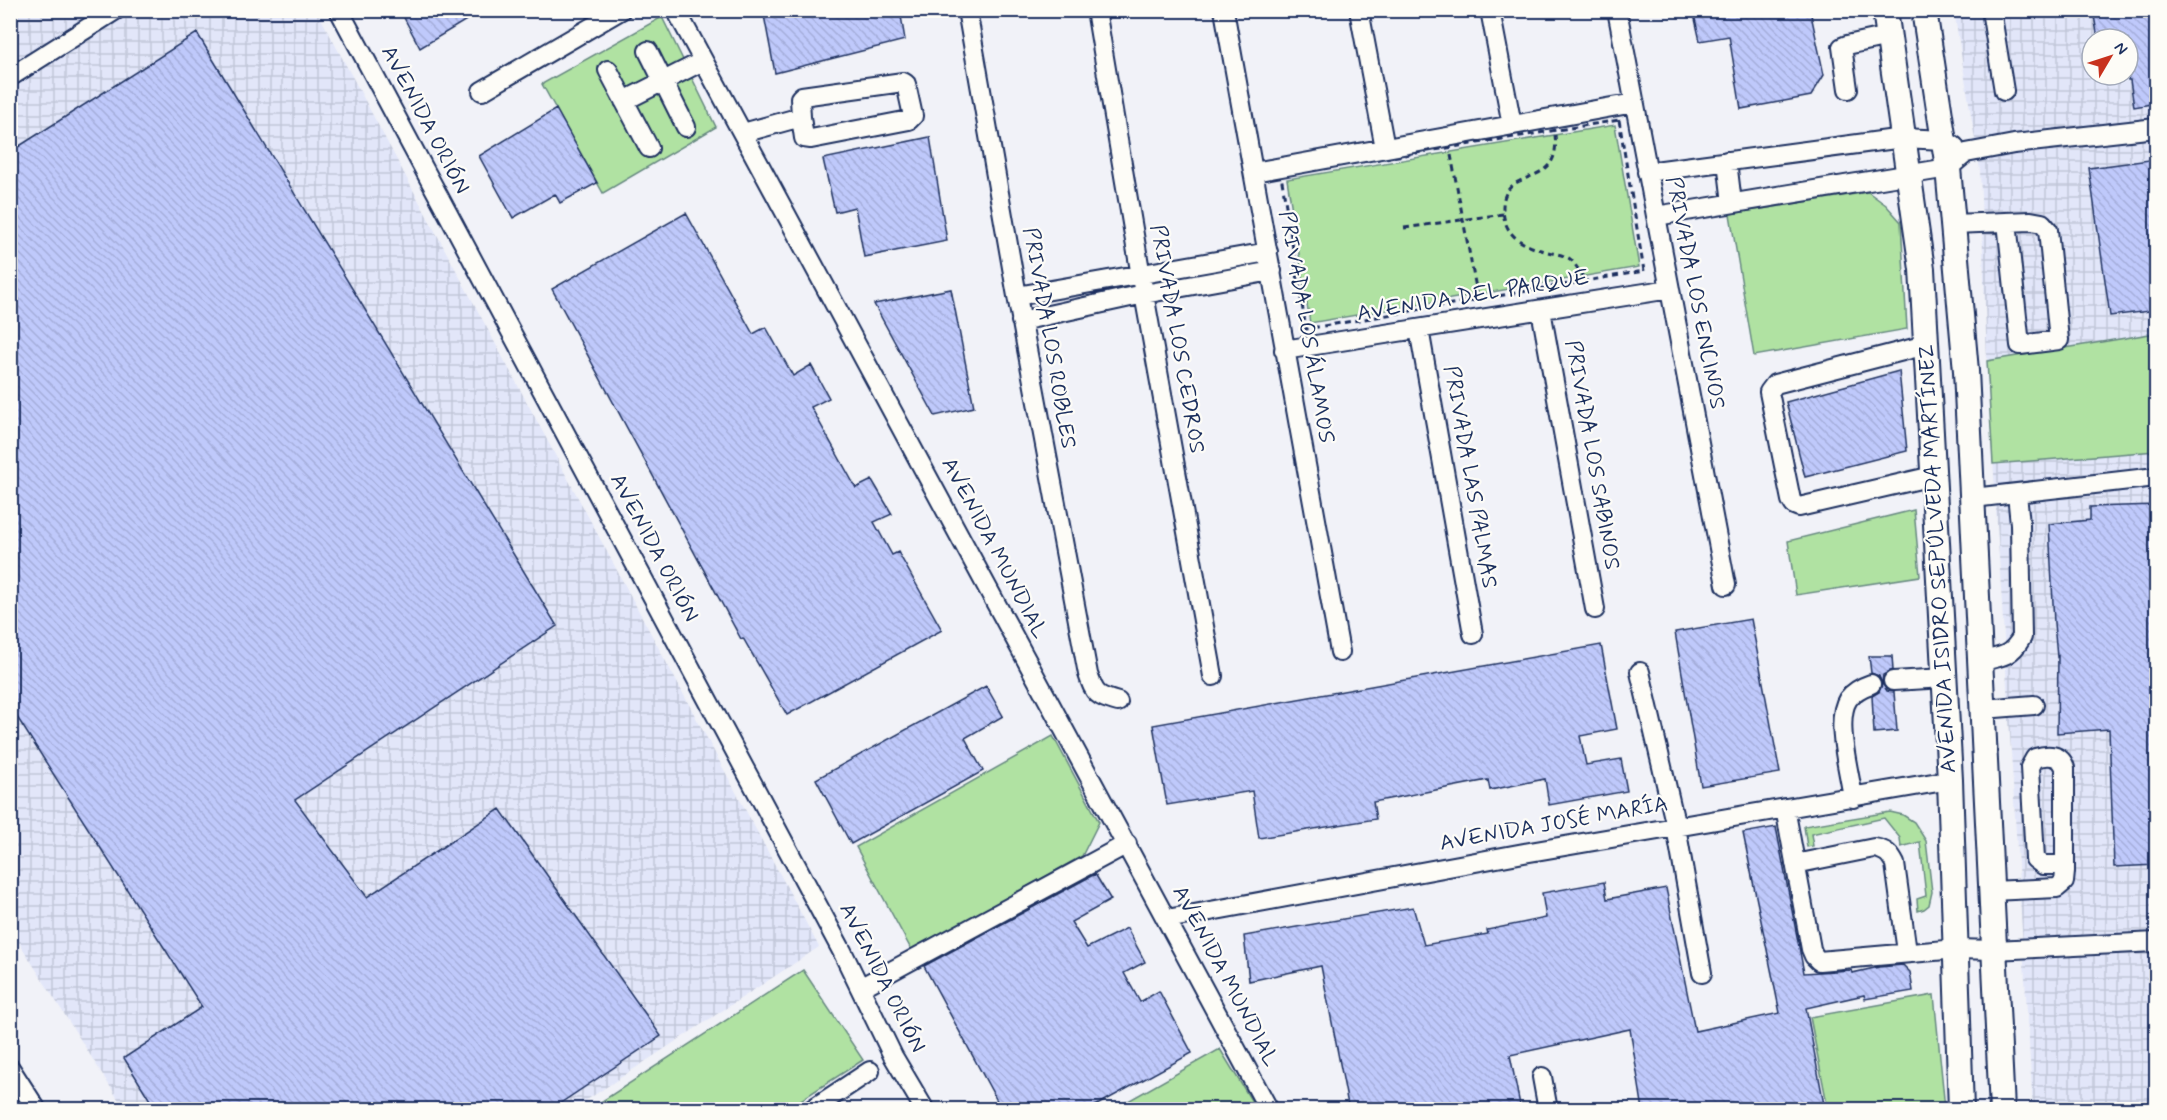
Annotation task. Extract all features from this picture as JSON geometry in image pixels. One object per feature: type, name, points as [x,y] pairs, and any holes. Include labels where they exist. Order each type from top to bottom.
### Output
[{"type":"main road","name":"AVENIDA ISIDRO SEPÚLVEDA MARTÍNEZ","points":[[1885,10],[1922,269],[1950,780],[1961,1110]]},
{"type":"main road","name":"AVENIDA ISIDRO SEPÚLVEDA MARTÍNEZ","points":[[1924,10],[1948,168],[1966,371],[2002,1110]]},
{"type":"street","points":[[10,78],[116,10]]},
{"type":"street","name":"AVENIDA ORIÓN","points":[[339,10],[831,930],[893,1056],[925,1110]]},
{"type":"street","points":[[482,91],[621,10]]},
{"type":"street","name":"AVENIDA MUNDIAL","points":[[676,10],[1269,1110]]},
{"type":"street","name":"PRIVADA LOS ROBLES","points":[[967,10],[1021,321],[1088,674],[1100,697],[1118,702]]},
{"type":"street","name":"PRIVADA LOS CEDROS","points":[[1096,10],[1144,294],[1213,676]]},
{"type":"street","name":"PRIVADA LOS ÁLAMOS","points":[[1224,10],[1340,652]]},
{"type":"street","points":[[1359,10],[1386,148]]},
{"type":"street","points":[[1490,10],[1512,125]]},
{"type":"street","name":"PRIVADA LOS ENCINOS","points":[[1617,10],[1726,585]]},
{"type":"street","points":[[1991,10],[2004,91]]},
{"type":"street","points":[[1848,89],[1842,48],[1889,36]]},
{"type":"street","points":[[648,51],[686,127]]},
{"type":"street","points":[[624,101],[703,61]]},
{"type":"street","points":[[608,70],[649,147]]},
{"type":"street","points":[[903,82],[906,84],[913,116],[909,120],[807,140],[803,134],[801,117],[800,98],[802,96],[903,82]]},
{"type":"street","points":[[1254,172],[1634,103]]},
{"type":"street","points":[[743,133],[801,117]]},
{"type":"street","points":[[1656,216],[1948,168],[1966,153],[2014,144],[2157,128]]},
{"type":"street","points":[[1647,172],[1903,138],[1944,140],[1966,153]]},
{"type":"street","points":[[1727,161],[1732,203]]},
{"type":"street","points":[[1953,224],[2031,221],[2042,223],[2048,230],[2059,340],[2020,345],[2007,222]]},
{"type":"street","points":[[1017,296],[1268,252]]},
{"type":"street","points":[[1021,321],[1144,294],[1272,271]]},
{"type":"street","name":"AVENIDA DEL PARQUE","points":[[1284,350],[1670,289]]},
{"type":"street","name":"PRIVADA LOS SABINOS","points":[[1541,310],[1595,609]]},
{"type":"street","name":"PRIVADA LAS PALMAS","points":[[1419,329],[1473,634]]},
{"type":"street","points":[[1926,345],[1775,384],[1770,392],[1791,500],[1794,505],[1800,507],[1933,476]]},
{"type":"street","points":[[1973,498],[2157,477]]},
{"type":"street","points":[[1980,661],[2002,657],[2015,649],[2022,637],[2020,524],[2017,494]]},
{"type":"street","points":[[1640,672],[1676,827],[1702,973]]},
{"type":"street","points":[[1893,681],[1945,678]]},
{"type":"street","points":[[1853,798],[1842,726],[1843,711],[1848,699],[1859,689],[1871,684]]},
{"type":"street","points":[[1983,709],[2034,705]]},
{"type":"street","points":[[1991,891],[2057,888],[2064,882],[2065,866],[2065,768],[2060,758],[2040,756],[2035,758],[2030,767],[2035,859],[2043,866],[2065,866]]},
{"type":"street","name":"AVENIDA JOSÉ MARÍA","points":[[1167,919],[1524,853],[1950,780]]},
{"type":"street","points":[[1785,808],[1811,949],[1819,961],[1957,949],[1994,950],[2157,942]]},
{"type":"street","points":[[860,988],[1127,844]]},
{"type":"street","points":[[1795,864],[1874,848],[1890,855],[1895,864],[1907,952]]},
{"type":"street","points":[[10,1068],[37,1110]]},
{"type":"street","points":[[811,1110],[870,1071]]},
{"type":"street","points":[[1542,1077],[1548,1110]]},
{"type":"path","points":[[1619,120],[1644,271],[1306,329],[1281,175],[1450,147],[1619,120]]},
{"type":"path","points":[[1554,130],[1556,147],[1551,162],[1539,173],[1512,184],[1503,200],[1503,214],[1512,237],[1521,244],[1570,259],[1586,281]]},
{"type":"path","points":[[1450,147],[1478,300]]},
{"type":"path","points":[[1404,228],[1503,214]]},
{"type":"shaded area","points":[[11,11],[317,11],[819,947],[573,1109],[125,1110],[11,930]]},
{"type":"shaded area","points":[[1954,11],[2156,11],[2156,1109],[2033,1109],[1987,361],[1980,170]]},
{"type":"green space","points":[[662,17],[716,127],[603,193],[542,84]]},
{"type":"green space","points":[[1615,125],[1639,267],[1310,323],[1287,179]]},
{"type":"green space","points":[[1868,192],[1886,205],[1901,222],[1907,329],[1754,356],[1730,214]]},
{"type":"green space","points":[[2156,333],[2156,451],[1993,464],[1987,361]]},
{"type":"green space","points":[[1914,510],[1920,576],[1796,595],[1788,541]]},
{"type":"green space","points":[[1053,736],[1099,822],[1082,856],[912,951],[856,847]]},
{"type":"green space","points":[[1890,812],[1903,815],[1914,822],[1926,841],[1932,892],[1929,905],[1918,911],[1917,899],[1926,896],[1920,842],[1901,847],[1900,838],[1884,818],[1811,834],[1813,846],[1807,847],[1804,826]]},
{"type":"green space","points":[[803,970],[863,1060],[787,1109],[590,1109]]},
{"type":"green space","points":[[1934,995],[1945,1109],[1828,1109],[1810,1017]]},
{"type":"green space","points":[[1220,1049],[1254,1105],[1246,1110],[1114,1109]]},
{"type":"building","points":[[400,10],[483,10],[420,48]]},
{"type":"building","points":[[763,10],[900,10],[905,40],[775,73]]},
{"type":"building","points":[[1693,10],[1810,10],[1824,75],[1811,96],[1741,109],[1729,36],[1700,41]]},
{"type":"building","points":[[2093,10],[2157,10],[2157,103],[2134,107],[2131,87],[2140,87],[2140,27],[2096,27]]},
{"type":"building","points":[[197,33],[557,626],[295,800],[367,897],[500,809],[661,1036],[550,1110],[156,1110],[124,1058],[202,1007],[10,706],[10,152]]},
{"type":"building","points":[[556,109],[597,183],[560,203],[555,194],[513,218],[479,156]]},
{"type":"building","points":[[930,137],[947,241],[864,257],[855,207],[835,212],[823,159]]},
{"type":"building","points":[[2157,159],[2157,310],[2110,316],[2089,168]]},
{"type":"building","points":[[686,213],[753,334],[766,327],[793,376],[811,365],[829,398],[811,407],[856,488],[872,480],[892,514],[874,522],[892,555],[898,552],[942,630],[787,715],[743,638],[741,639],[552,289]]},
{"type":"building","points":[[951,289],[974,407],[935,416],[874,304]]},
{"type":"building","points":[[1899,371],[1907,451],[1805,477],[1786,402]]},
{"type":"building","points":[[2157,505],[2157,865],[2114,867],[2109,729],[2057,733],[2058,656],[2049,524],[2090,520],[2090,507]]},
{"type":"building","points":[[1751,619],[1780,773],[1701,786],[1675,632]]},
{"type":"building","points":[[1601,645],[1617,729],[1580,736],[1586,765],[1621,759],[1627,791],[1549,805],[1545,779],[1490,790],[1488,780],[1373,802],[1376,819],[1259,838],[1252,791],[1167,805],[1153,725]]},
{"type":"building","points":[[1869,656],[1892,656],[1893,670],[1883,675],[1882,682],[1887,691],[1894,692],[1897,731],[1874,733],[1872,696],[1879,692],[1882,685],[1879,676],[1871,673]]},
{"type":"building","points":[[986,686],[1003,716],[965,738],[983,771],[851,844],[816,779]]},
{"type":"building","points":[[1776,827],[1804,973],[1851,970],[1852,973],[1903,965],[1910,972],[1913,991],[1865,999],[1864,995],[1806,1008],[1825,1110],[1643,1110],[1630,1029],[1510,1055],[1521,1110],[1349,1110],[1321,966],[1249,981],[1244,936],[1413,907],[1424,945],[1488,934],[1487,930],[1546,918],[1542,893],[1604,882],[1607,899],[1666,888],[1695,1031],[1780,1013],[1743,833]]},
{"type":"building","points":[[1095,874],[1111,900],[1071,922],[1087,948],[1127,928],[1145,962],[1124,973],[1140,1002],[1159,991],[1192,1053],[1088,1110],[1002,1110],[924,966]]}]
